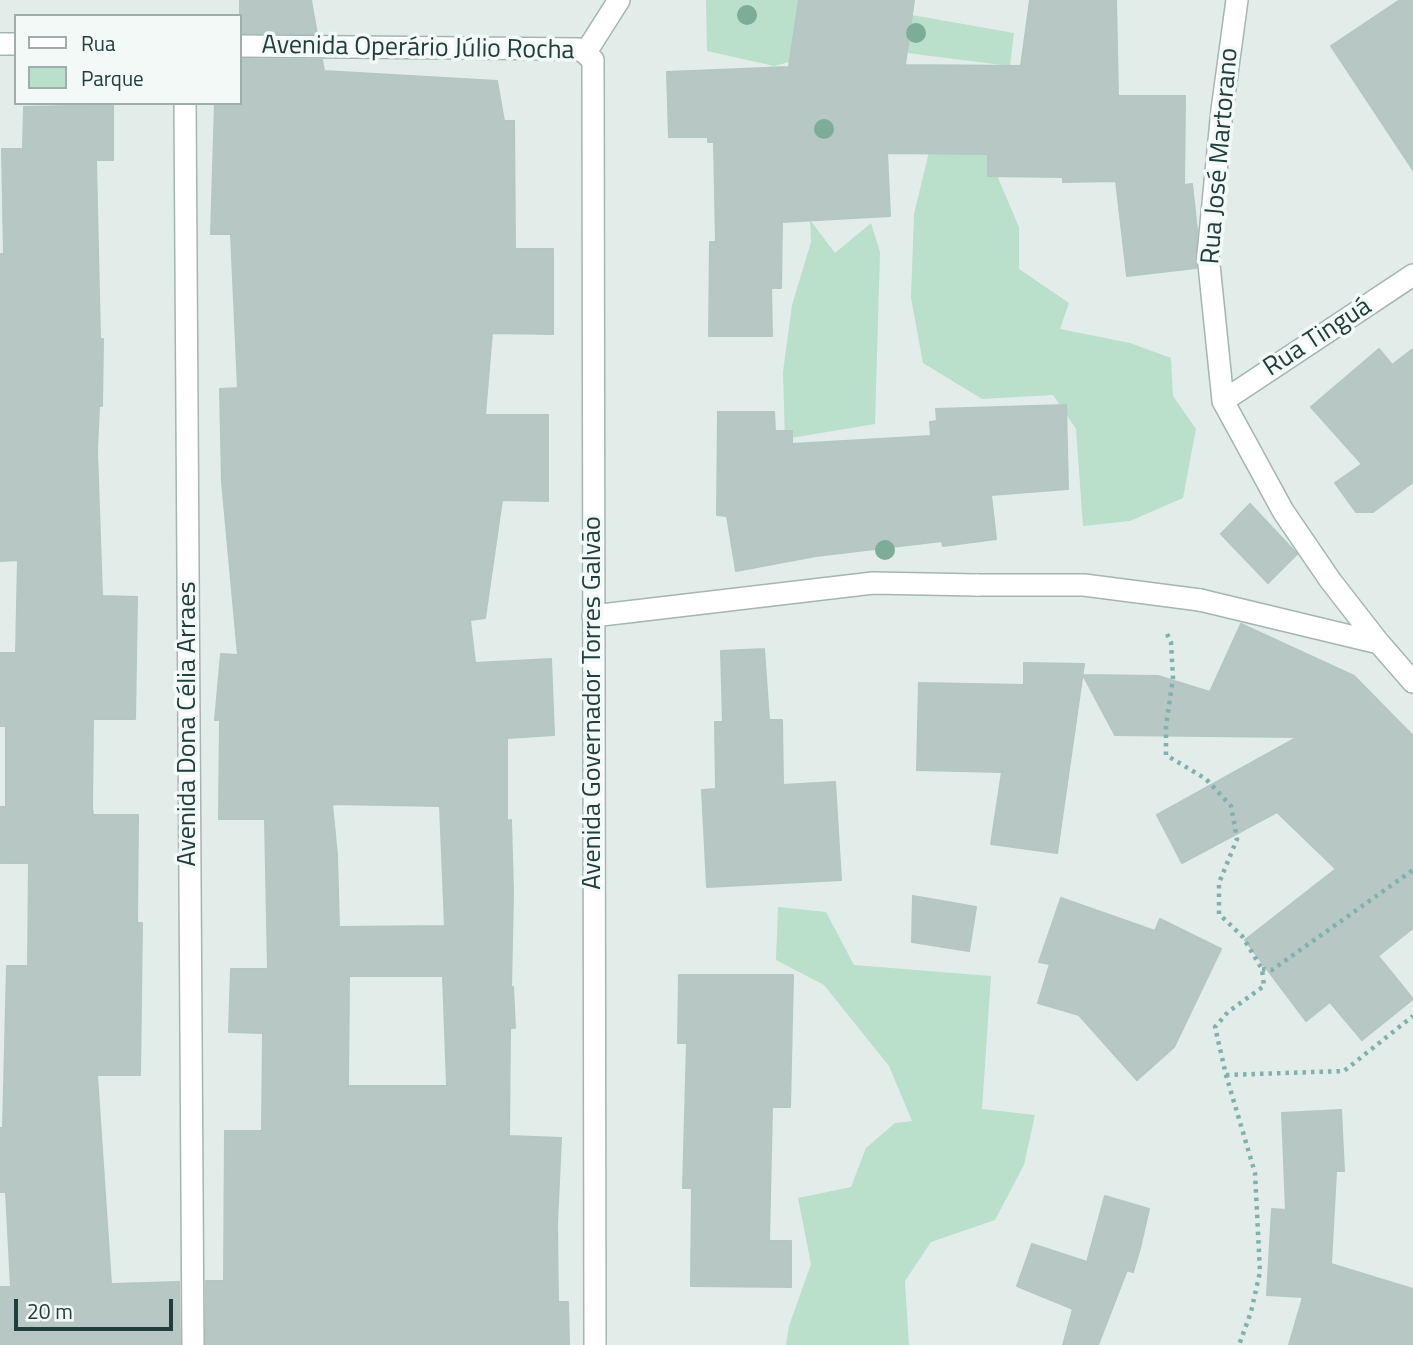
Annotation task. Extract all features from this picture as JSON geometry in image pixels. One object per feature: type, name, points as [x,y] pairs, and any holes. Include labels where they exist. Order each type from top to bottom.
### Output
[{"type":"street","points":[[590,56],[619,0]]},
{"type":"street","name":"Rua José Martorano","points":[[1237,0],[1222,110],[1208,255],[1223,401],[1283,511],[1330,580],[1413,682]]},
{"type":"street","name":"Avenida Operário Júlio Rocha","points":[[242,46],[580,49],[590,56]]},
{"type":"street","name":"Avenida Governador Torres Galvão","points":[[590,56],[595,1345]]},
{"type":"street","name":"Avenida Dona Célia Arraes","points":[[185,105],[193,1345]]},
{"type":"street","name":"Rua Tinguá","points":[[1223,401],[1413,275]]},
{"type":"street","points":[[593,616],[873,583],[1084,585],[1200,600],[1379,643]]},
{"type":"path","points":[[1171,642],[1173,678],[1166,726],[1166,755],[1206,779],[1231,806],[1237,839],[1219,883],[1219,914],[1242,936],[1262,969],[1264,986],[1228,1012],[1215,1027],[1255,1173],[1260,1272],[1251,1312],[1239,1345]]},
{"type":"path","points":[[1262,969],[1272,970],[1413,870]]},
{"type":"path","points":[[1226,1075],[1344,1072],[1413,1016]]},
{"type":"green space","points":[[706,0],[797,0],[861,6],[1014,33],[1010,66],[883,50],[829,52],[774,66],[707,51]]},
{"type":"green space","points":[[929,152],[987,152],[1019,227],[1019,269],[1069,303],[1060,329],[1130,343],[1171,358],[1173,396],[1196,429],[1183,498],[1130,521],[1083,526],[1076,429],[1053,395],[982,399],[923,363],[911,298],[914,214]]},
{"type":"green space","points":[[810,220],[835,253],[871,223],[880,252],[875,424],[785,439],[783,372],[792,305],[811,242]]},
{"type":"green space","points":[[778,907],[826,912],[854,965],[991,976],[982,1109],[1035,1115],[1024,1165],[995,1220],[931,1242],[905,1281],[909,1345],[786,1345],[789,1326],[811,1264],[798,1198],[851,1187],[866,1148],[895,1123],[912,1121],[889,1066],[824,985],[776,960]]},
{"type":"building","points":[[240,0],[311,0],[317,34],[242,33]]},
{"type":"building","points":[[799,0],[914,0],[905,65],[1021,66],[1030,0],[1116,0],[1118,96],[1185,96],[1184,185],[1192,184],[1197,230],[1196,268],[1127,276],[1116,181],[1063,182],[1063,177],[988,176],[988,154],[887,153],[890,216],[782,222],[781,288],[771,288],[772,336],[709,336],[710,242],[716,242],[714,142],[708,142],[708,137],[669,137],[667,72],[789,67]]},
{"type":"building","points":[[1400,0],[1413,0],[1413,170],[1331,46]]},
{"type":"building","points":[[242,59],[322,60],[324,71],[497,81],[504,121],[514,121],[515,249],[553,249],[553,334],[492,333],[485,415],[548,415],[548,501],[502,500],[485,618],[470,620],[475,663],[551,659],[554,735],[507,738],[507,821],[511,820],[513,892],[511,988],[513,987],[515,1028],[510,1028],[509,1136],[561,1138],[557,1224],[558,1302],[568,1302],[569,1345],[206,1345],[206,1281],[224,1281],[225,1131],[262,1131],[263,1033],[229,1032],[231,969],[268,969],[265,819],[219,819],[220,720],[215,720],[221,654],[238,655],[222,482],[220,389],[238,388],[231,234],[211,234],[215,105],[242,105]],"holes":[[[332,804],[440,806],[445,926],[339,927]],[[349,976],[443,976],[447,1086],[348,1086]]]},
{"type":"building","points":[[113,105],[113,160],[96,160],[100,339],[103,339],[102,406],[99,406],[97,451],[102,596],[137,597],[135,719],[93,719],[92,808],[93,815],[138,815],[137,923],[142,923],[140,1075],[97,1075],[111,1284],[179,1282],[180,1345],[0,1345],[0,1287],[11,1287],[6,1192],[0,1192],[7,966],[28,966],[29,863],[0,863],[0,807],[6,807],[6,726],[0,726],[0,653],[16,653],[18,560],[0,561],[0,254],[4,254],[2,149],[23,149],[24,107]]},
{"type":"building","points":[[1379,349],[1392,365],[1413,349],[1413,482],[1373,512],[1356,512],[1335,483],[1362,464],[1311,407]]},
{"type":"building","points":[[1066,405],[1068,489],[991,495],[996,539],[943,546],[942,541],[816,556],[736,571],[727,516],[717,515],[718,412],[774,412],[775,431],[792,431],[792,444],[931,436],[930,422],[937,421],[936,409]]},
{"type":"building","points":[[1250,504],[1297,554],[1268,583],[1221,534]]},
{"type":"building","points":[[1241,624],[1354,676],[1413,736],[1413,928],[1378,956],[1413,999],[1362,1040],[1330,1002],[1306,1021],[1245,940],[1336,869],[1277,812],[1182,863],[1157,815],[1298,737],[1115,735],[1083,675],[1158,676],[1210,692]]},
{"type":"building","points":[[764,649],[769,720],[782,720],[783,785],[835,782],[841,880],[707,887],[702,790],[716,789],[715,722],[723,722],[721,651]]},
{"type":"building","points":[[1024,663],[1084,664],[1057,853],[991,844],[1002,772],[917,770],[919,683],[1024,685]]},
{"type":"building","points":[[913,896],[976,907],[969,951],[912,942]]},
{"type":"building","points":[[1061,898],[1155,931],[1160,919],[1221,949],[1174,1047],[1137,1080],[1079,1015],[1038,1003],[1050,964],[1039,962]]},
{"type":"building","points":[[679,975],[793,975],[790,1107],[772,1107],[769,1241],[791,1241],[791,1287],[691,1286],[692,1188],[683,1188],[687,1043],[678,1043]]},
{"type":"building","points":[[1341,1110],[1344,1171],[1336,1171],[1331,1264],[1413,1289],[1413,1345],[1289,1345],[1303,1297],[1267,1295],[1272,1209],[1286,1210],[1282,1113]]},
{"type":"building","points":[[1105,1196],[1149,1209],[1140,1248],[1133,1272],[1127,1270],[1098,1345],[1063,1345],[1073,1309],[1017,1286],[1032,1244],[1087,1262]]}]
